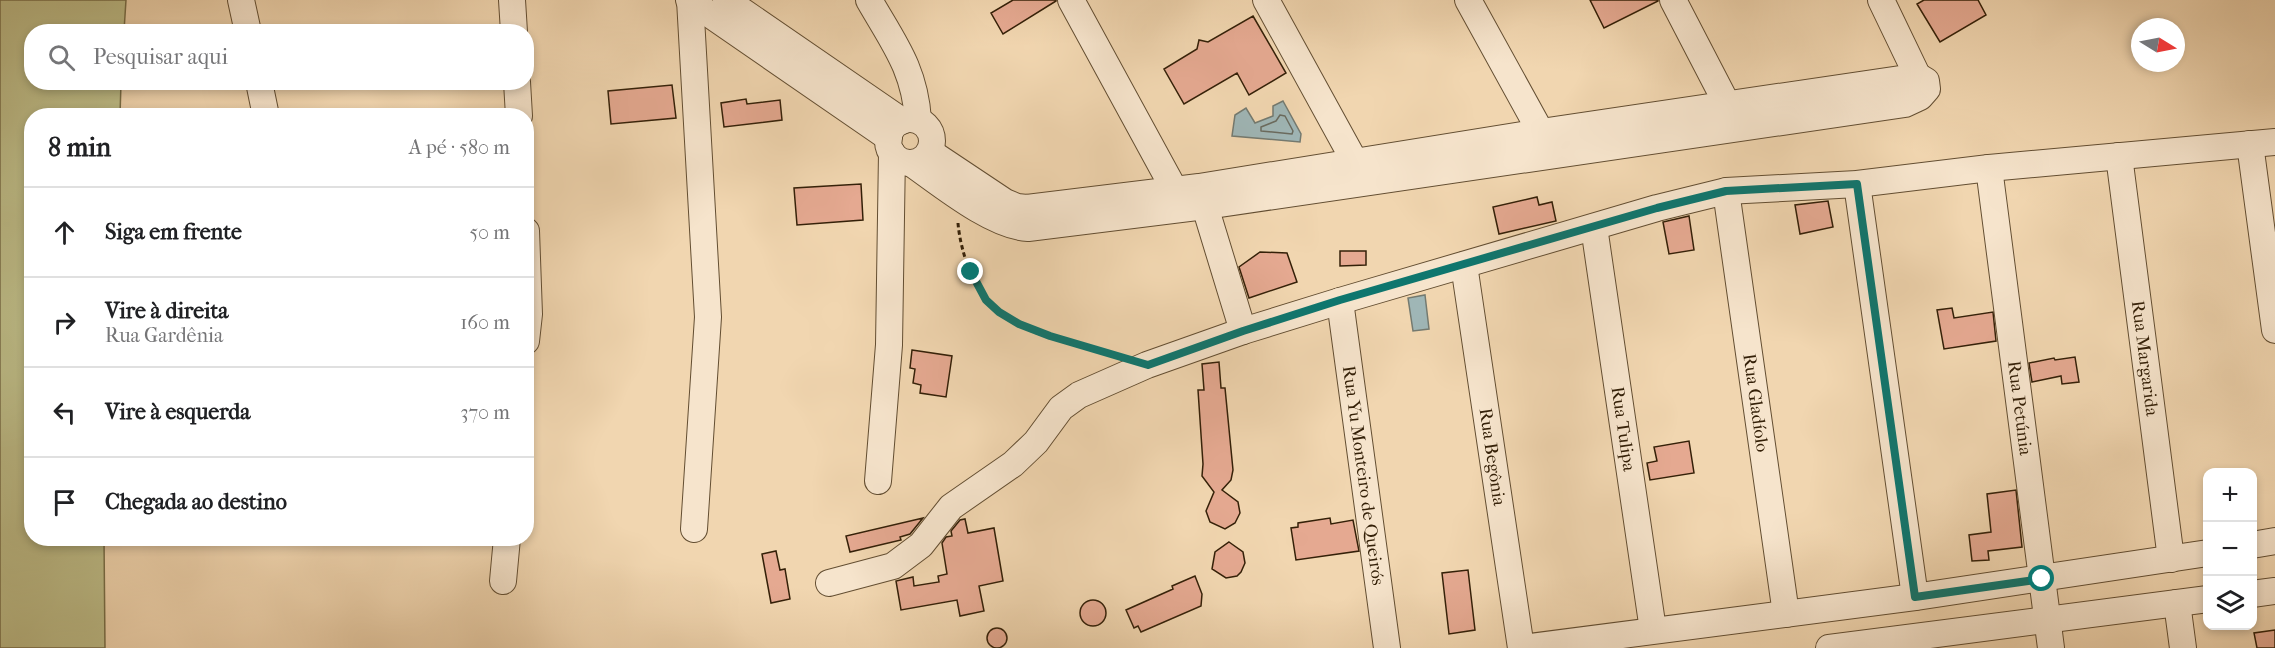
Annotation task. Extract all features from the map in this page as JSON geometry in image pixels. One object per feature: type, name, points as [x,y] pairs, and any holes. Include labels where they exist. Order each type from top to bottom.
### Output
[{"type":"street","points":[[241,0],[246,24]]},
{"type":"street","points":[[512,0],[514,24]]},
{"type":"street","points":[[690,0],[996,197],[1022,208],[1190,197]]},
{"type":"street","points":[[690,0],[708,317],[694,528]]},
{"type":"street","points":[[726,0],[907,141],[960,197],[996,219],[1020,227],[1190,197],[1359,172],[1554,156],[1731,117]]},
{"type":"street","points":[[868,0],[911,77],[916,101],[907,141],[878,481]]},
{"type":"street","points":[[1071,0],[1190,197],[1243,331]]},
{"type":"street","points":[[1266,0],[1359,172]]},
{"type":"street","points":[[1468,0],[1554,156]]},
{"type":"street","points":[[1673,0],[1731,117]]},
{"type":"street","points":[[1359,172],[1541,132],[1905,104],[1924,94],[1927,89],[1926,81],[1918,77],[1881,0]]},
{"type":"street","points":[[261,90],[264,108]]},
{"type":"street","points":[[517,90],[519,108]]},
{"type":"street","points":[[829,583],[893,566],[921,545],[951,507],[1013,464],[1036,442],[1067,402],[1099,386],[1148,365],[1243,331],[1340,300],[1464,266],[1657,208],[1726,191],[1857,184],[1989,168],[2263,143],[2275,330]]},
{"type":"street","name":"Rua Margarida","points":[[2119,156],[2171,559]]},
{"type":"street","name":"Rua Petúnia","points":[[1989,168],[2051,648]]},
{"type":"street","points":[[1857,184],[1915,597]]},
{"type":"street","name":"Rua Gladíolo","points":[[1726,191],[1786,614]]},
{"type":"street","name":"Rua Tulipa","points":[[1594,227],[1653,630]]},
{"type":"street","name":"Rua Begônia","points":[[1464,266],[1522,648]]},
{"type":"street","name":"Rua Yu Monteiro de Queirós","points":[[1340,300],[1387,648]]},
{"type":"street","points":[[2257,544],[2275,541]]},
{"type":"street","points":[[503,581],[506,546]]},
{"type":"street","points":[[1522,648],[1915,597],[2203,554]]},
{"type":"street","points":[[2257,593],[2275,591]]},
{"type":"street","points":[[1829,648],[2203,600]]},
{"type":"street","points":[[2177,603],[2183,648]]},
{"type":"path","points":[[960,197],[959,230],[964,255],[986,300],[993,308],[1019,324],[1050,336],[1115,355]]},
{"type":"green space","points":[[0,0],[126,0],[124,24],[24,24],[24,90],[121,90],[120,108],[24,108],[24,546],[104,546],[105,648],[0,648]]},
{"type":"water","points":[[1283,101],[1301,134],[1300,142],[1232,136],[1235,115],[1246,108],[1255,123],[1273,116],[1273,106]]},
{"type":"water","points":[[1425,295],[1429,329],[1413,331],[1408,298]]},
{"type":"building","points":[[1013,0],[1056,1],[1003,34],[991,13]]},
{"type":"building","points":[[1590,0],[1658,0],[1658,1],[1604,28]]},
{"type":"building","points":[[1924,0],[1978,0],[1986,15],[1940,42],[1917,4]]},
{"type":"building","points":[[1253,16],[1286,73],[1249,95],[1237,73],[1184,104],[1164,69],[1197,49],[1199,40],[1208,42]]},
{"type":"building","points":[[672,85],[676,118],[611,124],[608,91]]},
{"type":"building","points":[[746,99],[747,104],[780,100],[782,120],[724,127],[721,103]]},
{"type":"building","points":[[861,184],[863,220],[797,225],[794,188]]},
{"type":"building","points":[[1537,197],[1539,205],[1552,202],[1556,221],[1499,234],[1493,207]]},
{"type":"building","points":[[1828,201],[1833,227],[1800,234],[1795,205]]},
{"type":"building","points":[[1689,216],[1694,250],[1669,254],[1663,222]]},
{"type":"building","points":[[1340,251],[1366,251],[1366,265],[1340,266]]},
{"type":"building","points":[[1260,252],[1287,253],[1297,282],[1249,298],[1239,267]]},
{"type":"building","points":[[1952,308],[1954,318],[1993,312],[1996,341],[1944,349],[1937,310]]},
{"type":"building","points":[[912,350],[952,356],[946,397],[920,393],[921,385],[913,383],[915,369],[910,368]]},
{"type":"building","points":[[2075,357],[2079,382],[2062,384],[2061,376],[2032,382],[2029,363]]},
{"type":"building","points":[[1219,362],[1221,388],[1225,388],[1233,470],[1231,480],[1222,490],[1238,502],[1240,513],[1235,523],[1225,529],[1210,522],[1206,511],[1214,492],[1202,476],[1198,390],[1204,390],[1202,364]]},
{"type":"building","points":[[1689,441],[1694,473],[1650,480],[1647,463],[1657,461],[1654,447]]},
{"type":"building","points":[[2016,490],[2022,547],[1988,551],[1989,560],[1972,561],[1969,535],[1991,532],[1987,494]]},
{"type":"building","points":[[923,518],[910,534],[900,537],[901,540],[850,552],[846,536]]},
{"type":"building","points":[[1330,518],[1331,524],[1353,520],[1359,551],[1296,560],[1291,528],[1298,527],[1298,523]]},
{"type":"building","points":[[965,519],[968,533],[994,528],[1003,581],[979,586],[984,611],[960,616],[957,600],[901,610],[896,581],[913,577],[914,586],[939,582],[938,576],[947,574],[942,543],[946,537],[952,536],[951,531],[960,520]]},
{"type":"building","points":[[1229,542],[1243,552],[1245,563],[1237,576],[1226,578],[1212,569],[1215,552]]},
{"type":"building","points":[[776,551],[780,570],[785,569],[790,599],[771,603],[762,554]]},
{"type":"building","points":[[1468,570],[1475,630],[1449,634],[1442,573]]},
{"type":"building","points":[[1195,576],[1202,594],[1201,606],[1141,632],[1138,626],[1134,628],[1126,610],[1173,589],[1172,586]]},
{"type":"building","points":[[1093,600],[1102,604],[1106,613],[1102,622],[1093,626],[1084,622],[1080,613],[1084,604]]},
{"type":"building","points":[[993,628],[1001,628],[1007,634],[1007,642],[1001,648],[993,648],[987,642],[987,634]]},
{"type":"building","points":[[2275,630],[2275,648],[2257,648],[2254,633]]},
{"type":"route","points":[[971,272],[986,300],[993,308],[1019,324],[1050,336],[1148,365],[1340,300],[1464,266],[1657,208],[1726,191],[1857,184],[1915,597],[2042,579]]}]
